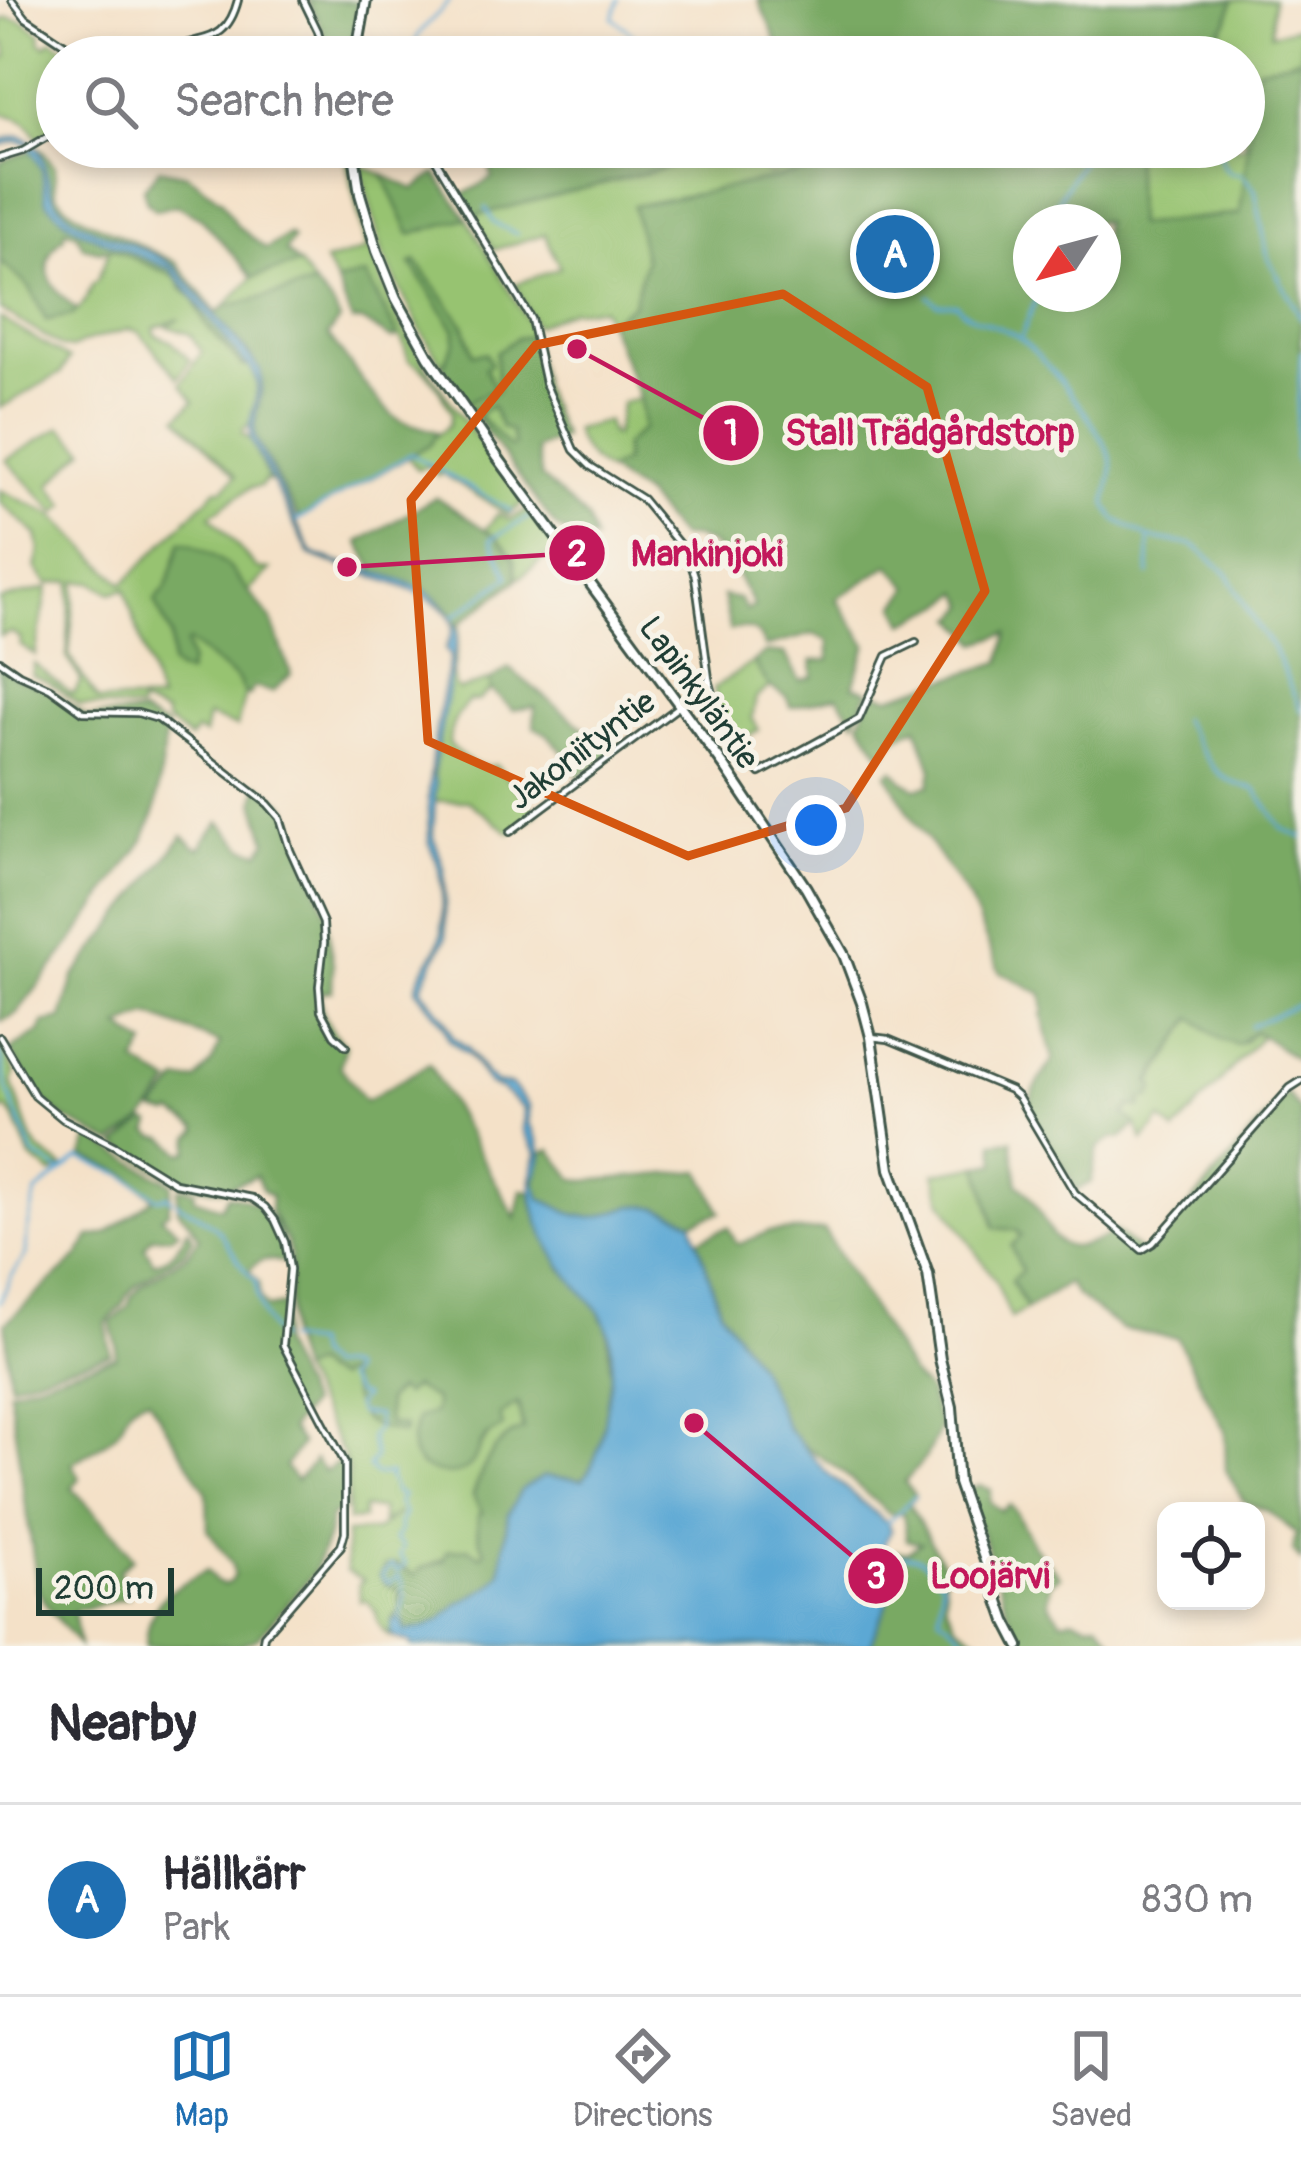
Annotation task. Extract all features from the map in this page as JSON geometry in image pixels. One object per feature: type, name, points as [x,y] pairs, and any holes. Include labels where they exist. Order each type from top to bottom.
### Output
[{"type":"main road","points":[[360,36],[366,0]]},
{"type":"main road","name":"Lapinkyläntie","points":[[356,168],[376,251],[429,358],[769,831],[851,971],[872,1037],[890,1168],[929,1281],[952,1407],[958,1483],[1019,1646]]},
{"type":"street","points":[[12,0],[28,20],[52,36]]},
{"type":"street","points":[[213,36],[233,16],[238,0]]},
{"type":"street","points":[[303,0],[319,36]]},
{"type":"street","points":[[0,158],[36,144]]},
{"type":"street","points":[[441,168],[531,319],[545,383],[574,451],[642,499],[688,555],[709,679],[722,719],[760,773],[859,719],[887,656],[916,641]]},
{"type":"street","points":[[0,661],[83,712],[138,712],[158,719],[275,811],[322,923],[321,1011],[346,1046]]},
{"type":"street","name":"Jakoniityntie","points":[[510,832],[709,679]]},
{"type":"street","points":[[0,1037],[35,1096],[63,1119],[175,1183],[252,1198],[270,1213],[282,1233],[290,1269],[283,1345],[345,1463],[345,1532],[341,1546],[264,1635],[262,1646]]},
{"type":"street","points":[[872,1037],[1018,1096],[1076,1193],[1142,1250],[1279,1099],[1301,1082]]},
{"type":"highlighted area","points":[[783,294],[927,387],[985,591],[846,808],[688,856],[428,741],[411,500],[536,345]]},
{"type":"green space","points":[[308,0],[358,2],[353,36],[324,36]]},
{"type":"green space","points":[[758,0],[1233,0],[1228,20],[1216,36],[774,36]]},
{"type":"green space","points":[[1233,0],[1273,0],[1271,34],[1301,26],[1301,57],[1265,66],[1265,36],[1216,36]]},
{"type":"green space","points":[[2,20],[22,21],[41,34],[36,36],[36,136],[23,120],[0,113],[0,61],[7,56],[5,43],[0,43]]},
{"type":"green space","points":[[1301,57],[1301,1062],[1254,1031],[1238,1045],[1221,1040],[1193,1018],[1150,1082],[1155,1088],[1151,1097],[1124,1114],[1136,1125],[1121,1139],[1113,1138],[1098,1148],[1091,1182],[1077,1190],[1029,1108],[1053,1059],[1042,994],[999,971],[970,901],[887,774],[893,769],[916,788],[929,785],[932,769],[917,727],[896,737],[882,756],[860,722],[872,692],[890,697],[1001,662],[1008,633],[978,643],[956,618],[968,605],[961,592],[905,623],[896,606],[910,587],[889,565],[837,599],[867,645],[853,686],[868,691],[854,721],[838,696],[791,707],[753,662],[766,652],[785,654],[800,681],[813,677],[812,661],[829,660],[829,641],[813,634],[765,647],[752,630],[730,630],[723,596],[739,599],[747,611],[754,606],[726,558],[706,541],[680,538],[645,496],[607,471],[624,462],[624,445],[643,429],[640,399],[608,322],[633,304],[645,261],[633,206],[821,168],[1135,168],[1136,225],[1240,214],[1245,168],[1265,168],[1265,66]]},
{"type":"green space","points":[[36,148],[36,168],[55,168],[56,194],[66,206],[177,263],[217,313],[224,307],[314,285],[340,320],[328,335],[392,415],[437,432],[431,444],[299,519],[256,439],[262,380],[246,350],[216,316],[212,319],[250,366],[243,366],[206,325],[193,297],[176,277],[110,248],[83,247],[77,234],[66,229],[50,255],[49,273],[56,290],[76,309],[73,315],[46,320],[30,288],[0,261],[0,162]]},
{"type":"green space","points":[[348,168],[352,168],[371,249],[405,332],[523,499],[508,515],[442,473],[439,476],[428,466],[417,469],[407,456],[449,425],[452,413],[430,376],[409,360],[366,276],[336,282],[325,262],[366,250]]},
{"type":"green space","points":[[361,168],[383,175],[410,233],[467,218],[527,321],[531,336],[517,338],[492,405],[501,427],[511,431],[514,447],[482,419],[478,421],[466,404],[493,388],[473,354],[464,325],[412,265],[455,330],[443,366],[383,255]]},
{"type":"green space","points":[[490,168],[665,168],[473,216],[461,196],[492,178]]},
{"type":"green space","points":[[665,168],[759,168],[770,175],[780,168],[857,168],[645,260],[633,304],[608,322],[602,308],[571,310],[535,326],[515,284],[560,268],[545,234],[494,250],[473,216]]},
{"type":"green space","points":[[1135,168],[1246,168],[1241,213],[1136,225]]},
{"type":"green space","points":[[159,169],[188,175],[221,200],[236,225],[266,249],[289,235],[293,239],[285,251],[299,264],[253,277],[202,219],[177,205],[156,210],[147,202],[143,189]]},
{"type":"green space","points":[[436,174],[467,218],[410,234],[383,175],[414,189]]},
{"type":"green space","points":[[110,248],[176,277],[193,297],[206,325],[254,373],[255,402],[242,433],[251,441],[269,481],[210,515],[257,569],[270,570],[248,592],[211,555],[181,543],[167,586],[155,601],[171,636],[171,665],[177,671],[186,673],[189,642],[238,680],[245,694],[237,727],[208,716],[204,735],[196,731],[190,739],[166,721],[165,714],[140,704],[139,710],[80,705],[32,675],[34,664],[70,693],[75,693],[81,680],[67,658],[71,581],[48,584],[36,568],[37,535],[0,502],[0,490],[53,515],[123,584],[217,489],[236,476],[178,417],[194,401],[181,384],[202,352],[190,334],[166,326],[180,319],[154,328],[155,335],[171,341],[190,361],[178,378],[139,332],[129,329],[62,347],[0,309],[0,261],[30,288],[46,320],[76,311],[97,281]],"holes":[[[76,581],[92,582],[111,593],[125,589],[159,701],[98,701],[69,655]]]},
{"type":"green space","points":[[416,261],[464,325],[473,354],[486,353],[491,364],[485,368],[494,388],[466,404],[443,366],[455,330],[411,264]]},
{"type":"green space","points":[[299,264],[314,285],[224,307],[253,277]]},
{"type":"green space","points":[[365,275],[398,336],[392,339],[362,321],[352,321],[336,282]]},
{"type":"green space","points":[[0,318],[69,359],[61,373],[0,408]]},
{"type":"green space","points":[[531,336],[544,393],[563,437],[536,449],[541,477],[587,519],[594,540],[556,527],[478,421],[481,418],[510,448],[514,446],[511,431],[501,427],[492,406],[478,415],[473,408],[497,391],[496,352],[517,338]]},
{"type":"green space","points":[[640,399],[643,429],[624,445],[624,462],[607,471],[586,454],[574,430],[607,421],[615,436],[622,402]]},
{"type":"green space","points":[[61,427],[85,449],[50,485],[66,505],[57,513],[6,460]]},
{"type":"green space","points":[[436,497],[498,538],[514,558],[517,580],[456,626],[434,596],[376,573],[359,542]]},
{"type":"green space","points":[[530,508],[634,657],[558,558],[547,556],[517,580],[507,551],[485,530],[498,514],[510,520]]},
{"type":"green space","points":[[181,542],[228,566],[271,619],[291,674],[272,692],[254,687],[245,694],[238,680],[189,642],[187,674],[171,665],[171,636],[155,601],[167,586]]},
{"type":"green space","points":[[48,588],[35,655],[11,632],[0,636],[0,600]]},
{"type":"green space","points":[[460,625],[455,686],[459,690],[490,680],[491,690],[478,701],[469,701],[461,711],[449,743],[475,765],[496,765],[538,813],[510,833],[468,801],[435,801],[434,763],[456,626]]},
{"type":"green space","points":[[753,662],[770,687],[756,698],[752,718],[759,730],[738,741],[717,704],[714,688]]},
{"type":"green space","points":[[0,666],[87,717],[141,714],[166,727],[156,808],[144,840],[17,1013],[1,1022]]},
{"type":"green space","points":[[509,668],[611,753],[579,777],[547,734],[534,727],[535,707],[513,710],[491,690],[490,680]]},
{"type":"green space","points":[[259,784],[288,808],[326,912],[332,991],[320,992],[320,1000],[327,1022],[346,1046],[340,1066],[365,1101],[429,1064],[516,1218],[522,1190],[530,1191],[538,1220],[562,1268],[595,1304],[607,1327],[611,1376],[596,1461],[582,1480],[545,1476],[508,1514],[501,1573],[490,1586],[439,1621],[405,1631],[398,1618],[392,1621],[400,1608],[400,1591],[379,1576],[394,1564],[415,1575],[444,1561],[447,1551],[469,1548],[481,1556],[485,1551],[477,1525],[482,1513],[473,1496],[497,1447],[523,1429],[518,1403],[500,1415],[503,1427],[486,1436],[470,1466],[445,1474],[423,1467],[412,1447],[417,1418],[434,1413],[435,1400],[413,1387],[404,1395],[397,1390],[386,1400],[388,1424],[404,1426],[403,1433],[376,1426],[361,1416],[346,1373],[336,1379],[313,1365],[299,1372],[288,1335],[291,1256],[270,1210],[271,1196],[256,1176],[221,1190],[181,1183],[117,1145],[146,1121],[152,1124],[149,1132],[183,1153],[189,1151],[197,1127],[173,1113],[154,1111],[179,1081],[197,1080],[220,1043],[149,1015],[120,1027],[146,1045],[136,1063],[171,1084],[144,1120],[113,1143],[64,1118],[37,1095],[10,1050],[41,1031],[43,1023],[62,1019],[74,977],[183,836],[202,848],[220,822],[245,848],[260,852],[267,841],[255,802]]},
{"type":"green space","points":[[1193,1017],[1221,1040],[1243,1043],[1254,1031],[1261,1036],[1175,1132],[1161,1119],[1144,1141],[1124,1115],[1143,1097]]},
{"type":"green space","points":[[0,1042],[15,1073],[12,1083],[32,1140],[63,1167],[52,1174],[31,1158],[7,1108],[0,1112]]},
{"type":"green space","points":[[1287,1093],[1301,1112],[1301,1560],[1293,1551],[1296,1533],[1265,1510],[1265,1502],[1244,1502],[1226,1470],[1225,1431],[1177,1338],[1121,1329],[1076,1295],[1068,1283],[1027,1309],[1011,1280],[1022,1271],[1011,1246],[1021,1236],[1016,1230],[995,1228],[979,1166],[996,1163],[994,1142],[1012,1140],[1018,1184],[1061,1243],[1074,1247],[1115,1231],[1142,1253],[1153,1247]]},
{"type":"green space","points":[[90,1137],[172,1184],[168,1212],[161,1217],[179,1231],[152,1237],[145,1247],[154,1263],[175,1250],[188,1229],[193,1238],[185,1251],[136,1285],[106,1323],[111,1354],[10,1384],[5,1323],[78,1257],[90,1237],[106,1234],[154,1198],[125,1173],[83,1156]]},
{"type":"green space","points":[[551,1150],[573,1178],[584,1181],[701,1171],[721,1212],[692,1222],[651,1206],[597,1217],[574,1215],[541,1199],[535,1182],[541,1153]]},
{"type":"green space","points":[[979,1166],[995,1227],[1016,1230],[1021,1237],[1022,1271],[1011,1281],[1027,1309],[1011,1318],[995,1280],[942,1200],[935,1173]]},
{"type":"green space","points":[[181,1188],[221,1207],[228,1195],[242,1198],[262,1209],[275,1226],[287,1262],[263,1260],[249,1271],[259,1283],[260,1298],[267,1308],[284,1305],[280,1344],[309,1405],[290,1429],[301,1444],[285,1467],[296,1481],[315,1460],[325,1472],[341,1460],[343,1510],[331,1516],[313,1574],[256,1639],[237,1646],[146,1646],[151,1617],[163,1598],[207,1570],[223,1585],[234,1575],[232,1564],[208,1530],[207,1493],[148,1398],[139,1401],[111,1438],[72,1464],[80,1478],[72,1488],[133,1558],[119,1570],[128,1597],[74,1611],[79,1645],[38,1590],[9,1390],[116,1357],[111,1323],[141,1286],[188,1254],[199,1238],[178,1210]]},
{"type":"green space","points":[[728,1227],[740,1244],[768,1232],[824,1230],[911,1374],[929,1392],[940,1428],[926,1457],[905,1482],[915,1496],[909,1504],[943,1564],[946,1604],[956,1624],[984,1646],[954,1646],[925,1635],[915,1646],[870,1646],[887,1603],[863,1557],[871,1554],[884,1560],[921,1543],[907,1540],[903,1513],[889,1514],[787,1428],[758,1366],[720,1310],[698,1240]]},
{"type":"green space","points":[[313,1365],[322,1373],[346,1372],[388,1425],[386,1400],[398,1389],[413,1386],[436,1400],[435,1413],[411,1440],[421,1466],[469,1467],[500,1415],[517,1402],[523,1430],[497,1447],[473,1495],[482,1514],[479,1539],[485,1551],[481,1556],[469,1548],[420,1569],[415,1576],[398,1564],[386,1566],[391,1587],[401,1591],[395,1616],[473,1581],[412,1646],[384,1631],[367,1600],[360,1601],[363,1580],[346,1571],[346,1533],[375,1531],[399,1513],[382,1523],[381,1509],[363,1508],[363,1519],[348,1521],[348,1469],[299,1372]]},
{"type":"green space","points":[[980,1485],[991,1490],[990,1502],[1001,1511],[1010,1505],[1033,1545],[1060,1576],[1050,1583],[1048,1602],[1062,1621],[1098,1622],[1115,1643],[1024,1646],[966,1490]]},
{"type":"water","points":[[19,136],[30,141],[36,147],[36,159],[28,144],[0,145],[0,140]]},
{"type":"water","points":[[42,170],[54,197],[73,217],[177,269],[260,370],[255,439],[311,552],[416,586],[449,613],[458,633],[433,775],[433,834],[444,868],[446,938],[422,989],[453,1037],[468,1048],[486,1074],[496,1083],[511,1085],[529,1106],[529,1123],[542,1156],[535,1181],[541,1199],[581,1216],[651,1206],[692,1222],[720,1310],[758,1366],[787,1428],[825,1471],[891,1531],[883,1545],[887,1558],[863,1557],[866,1567],[882,1571],[889,1590],[870,1646],[412,1646],[391,1634],[392,1621],[402,1619],[405,1631],[425,1627],[490,1586],[501,1573],[508,1514],[521,1490],[544,1476],[583,1480],[601,1438],[611,1368],[604,1320],[563,1268],[539,1221],[532,1188],[537,1154],[523,1130],[524,1109],[489,1085],[469,1055],[449,1040],[443,1024],[416,989],[442,931],[441,882],[429,840],[429,795],[452,623],[444,611],[411,590],[310,555],[251,441],[257,389],[252,370],[171,269],[64,219],[46,201]]},
{"type":"waterway","points":[[419,36],[450,0]]},
{"type":"waterway","points":[[619,0],[613,18],[636,36]]},
{"type":"waterway","points":[[1057,204],[1077,168]]},
{"type":"waterway","points":[[1225,168],[1241,174]]},
{"type":"waterway","points":[[1244,177],[1255,190],[1268,258],[1301,318]]},
{"type":"waterway","points":[[486,208],[494,223],[517,234]]},
{"type":"waterway","points":[[928,296],[938,304],[956,304],[1013,334],[1053,373],[1083,409],[1111,458],[1106,504],[1115,519],[1149,538],[1194,545],[1227,573],[1273,647],[1301,711]]},
{"type":"waterway","points":[[1021,337],[1031,312]]},
{"type":"waterway","points":[[1301,352],[1295,457],[1301,470]]},
{"type":"waterway","points":[[296,521],[411,454],[511,511]]},
{"type":"waterway","points":[[453,617],[509,577],[491,539],[531,516]]},
{"type":"waterway","points":[[1149,540],[1149,575]]},
{"type":"waterway","points":[[1181,719],[1219,773],[1255,789],[1283,829],[1301,837]]},
{"type":"waterway","points":[[1250,1026],[1301,1003]]},
{"type":"waterway","points":[[0,1050],[7,1089],[33,1154],[61,1172]]},
{"type":"waterway","points":[[0,1302],[26,1255],[36,1193],[79,1158],[122,1174],[158,1198],[172,1200]]},
{"type":"waterway","points":[[176,1202],[224,1237],[256,1281],[262,1312],[279,1339]]},
{"type":"waterway","points":[[286,1340],[313,1344],[316,1356],[327,1367],[350,1369],[345,1379],[363,1397],[355,1406],[359,1414],[377,1415],[377,1428],[370,1437],[375,1457],[368,1467],[376,1475],[390,1474],[396,1493],[403,1496],[398,1502],[404,1514],[394,1539],[403,1547],[399,1555],[406,1564],[397,1572],[392,1565],[382,1575],[389,1583],[399,1576],[401,1581],[404,1597],[399,1618]]},
{"type":"waterway","points":[[886,1524],[915,1496]]},
{"type":"waterway","points":[[884,1557],[911,1557],[928,1565],[942,1582],[939,1616],[971,1646]]},
{"type":"place","name":"Hällkärr","points":[[895,254]]},
{"type":"place","name":"Stall Trädgårdstorp","points":[[577,349]]},
{"type":"place","name":"Mankinjoki","points":[[347,567]]},
{"type":"place","name":"Loojärvi","points":[[694,1423]]}]
